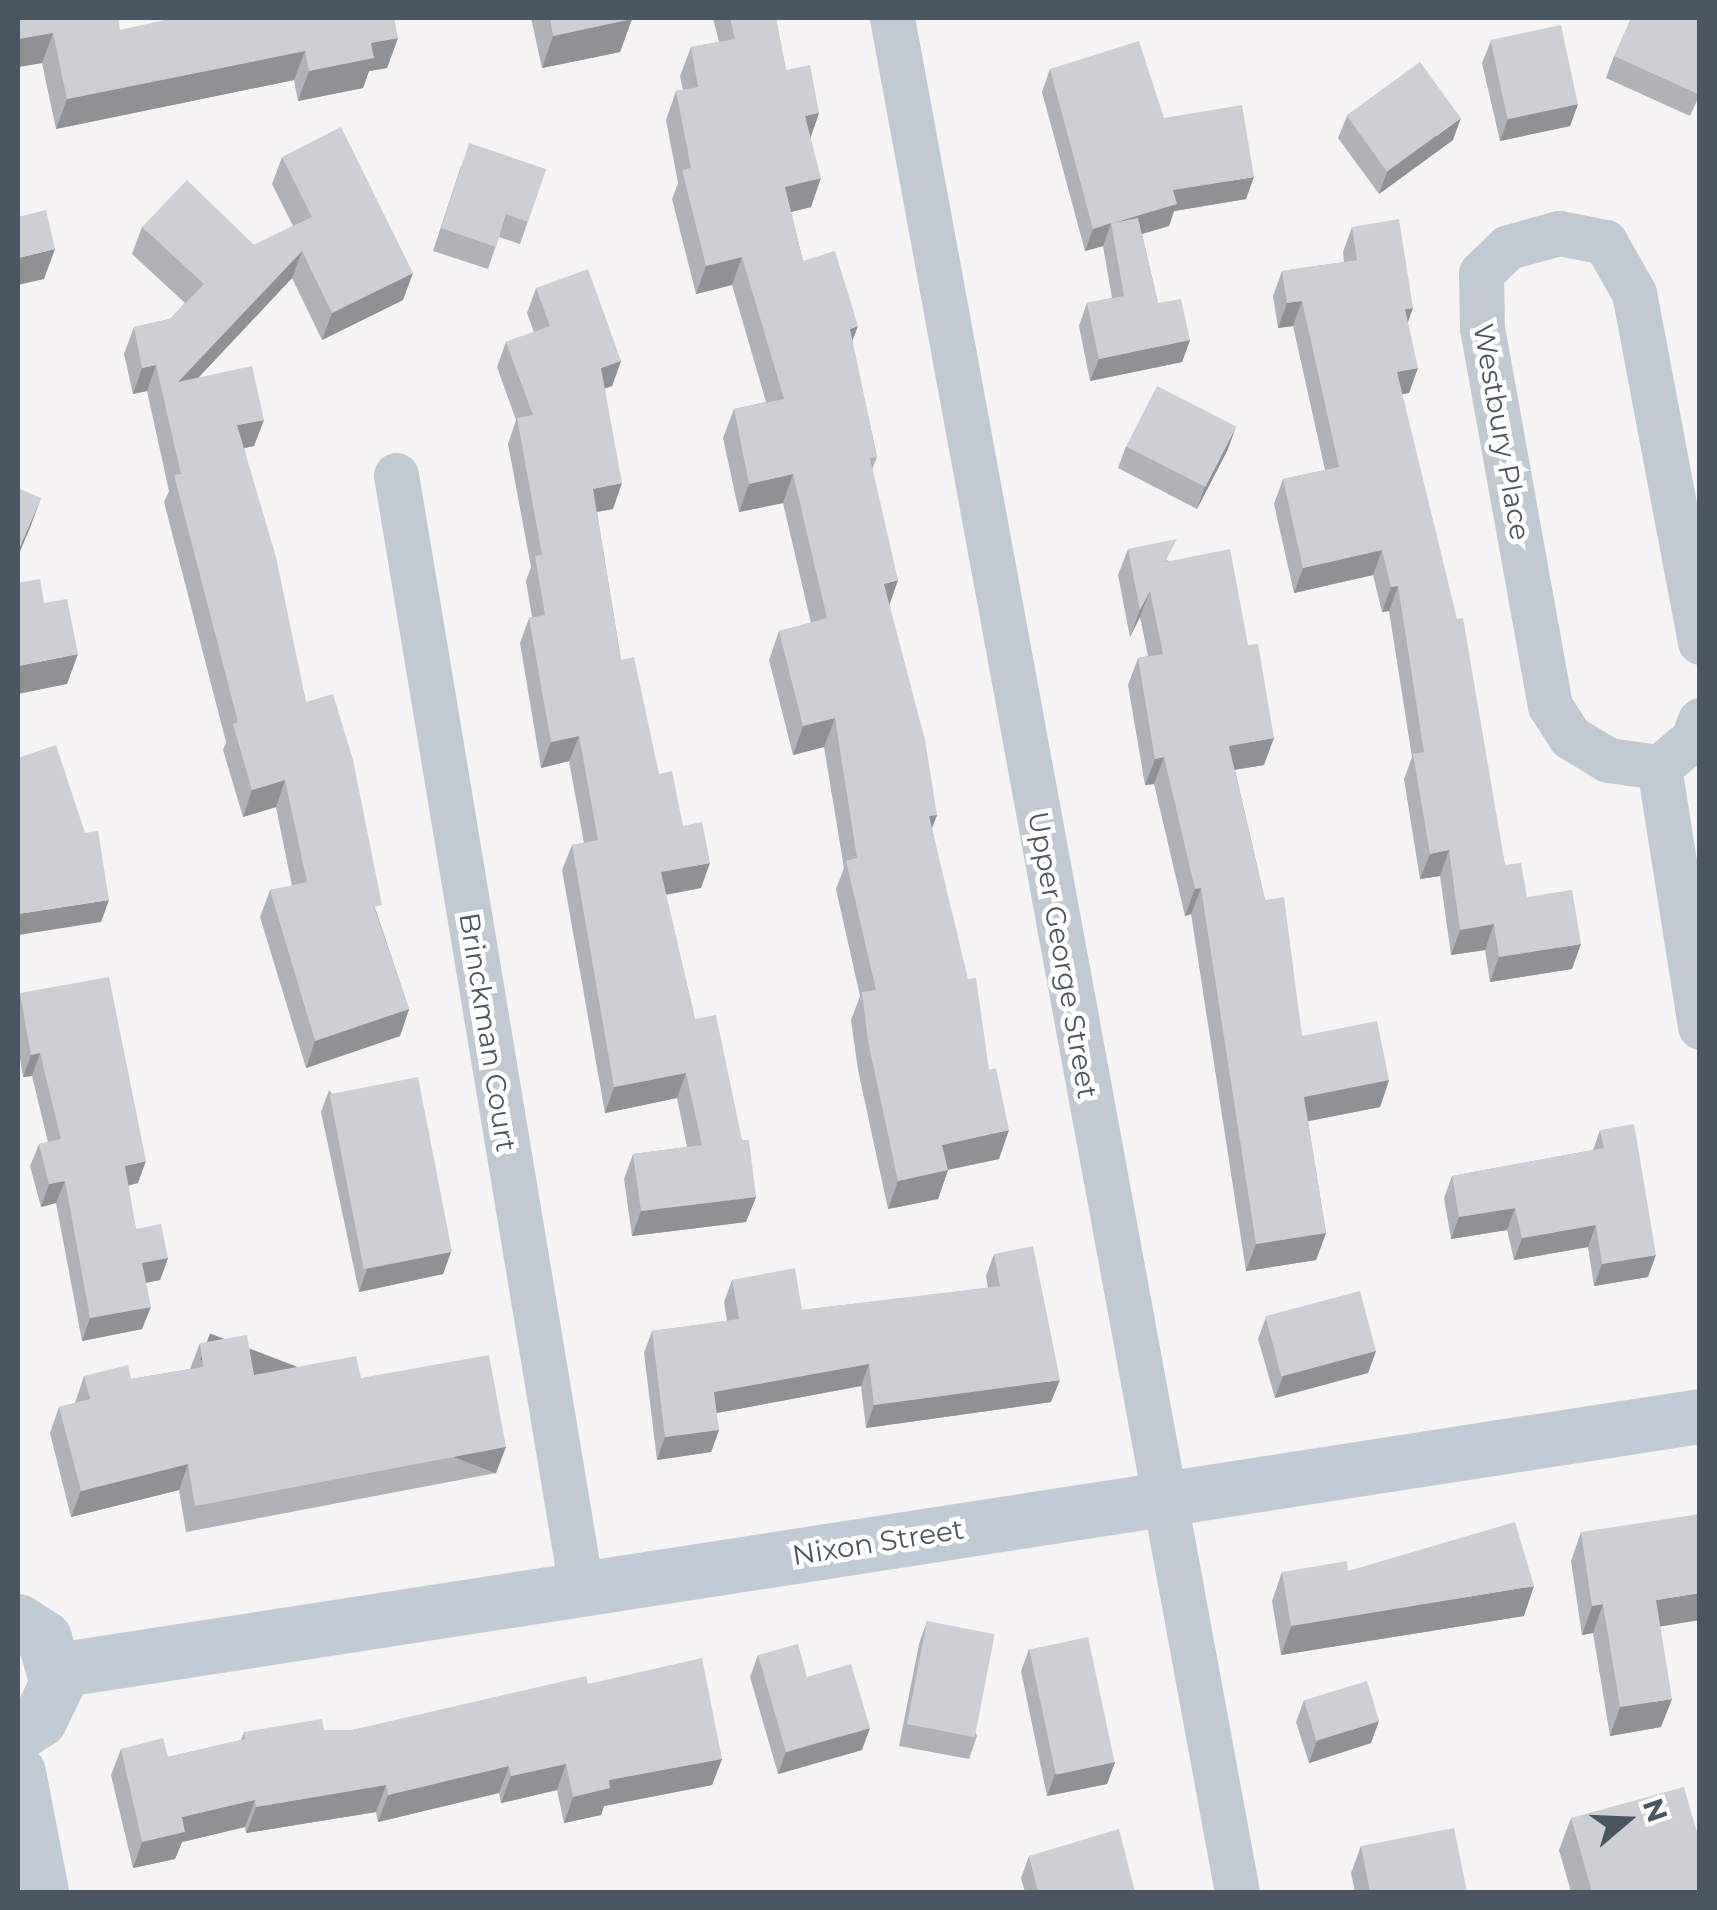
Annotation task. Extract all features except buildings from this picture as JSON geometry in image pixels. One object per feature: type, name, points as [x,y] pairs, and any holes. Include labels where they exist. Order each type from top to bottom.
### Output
[{"type":"street","name":"Upper George Street","points":[[892,18],[1237,1892]]},
{"type":"street","name":"Westbury Place","points":[[1660,767],[1608,760],[1570,737],[1550,706],[1482,328],[1481,273],[1508,247],[1559,233],[1605,242],[1634,293],[1700,642]]},
{"type":"street","name":"Brinckman Court","points":[[396,475],[581,1588]]},
{"type":"street","points":[[1700,720],[1694,739],[1660,767],[1700,1028]]},
{"type":"street","name":"Nixon Street","points":[[57,1670],[1700,1416]]},
{"type":"street","points":[[18,1621],[44,1638],[57,1670],[51,1704],[18,1733]]},
{"type":"street","points":[[18,1772],[41,1892]]}]
